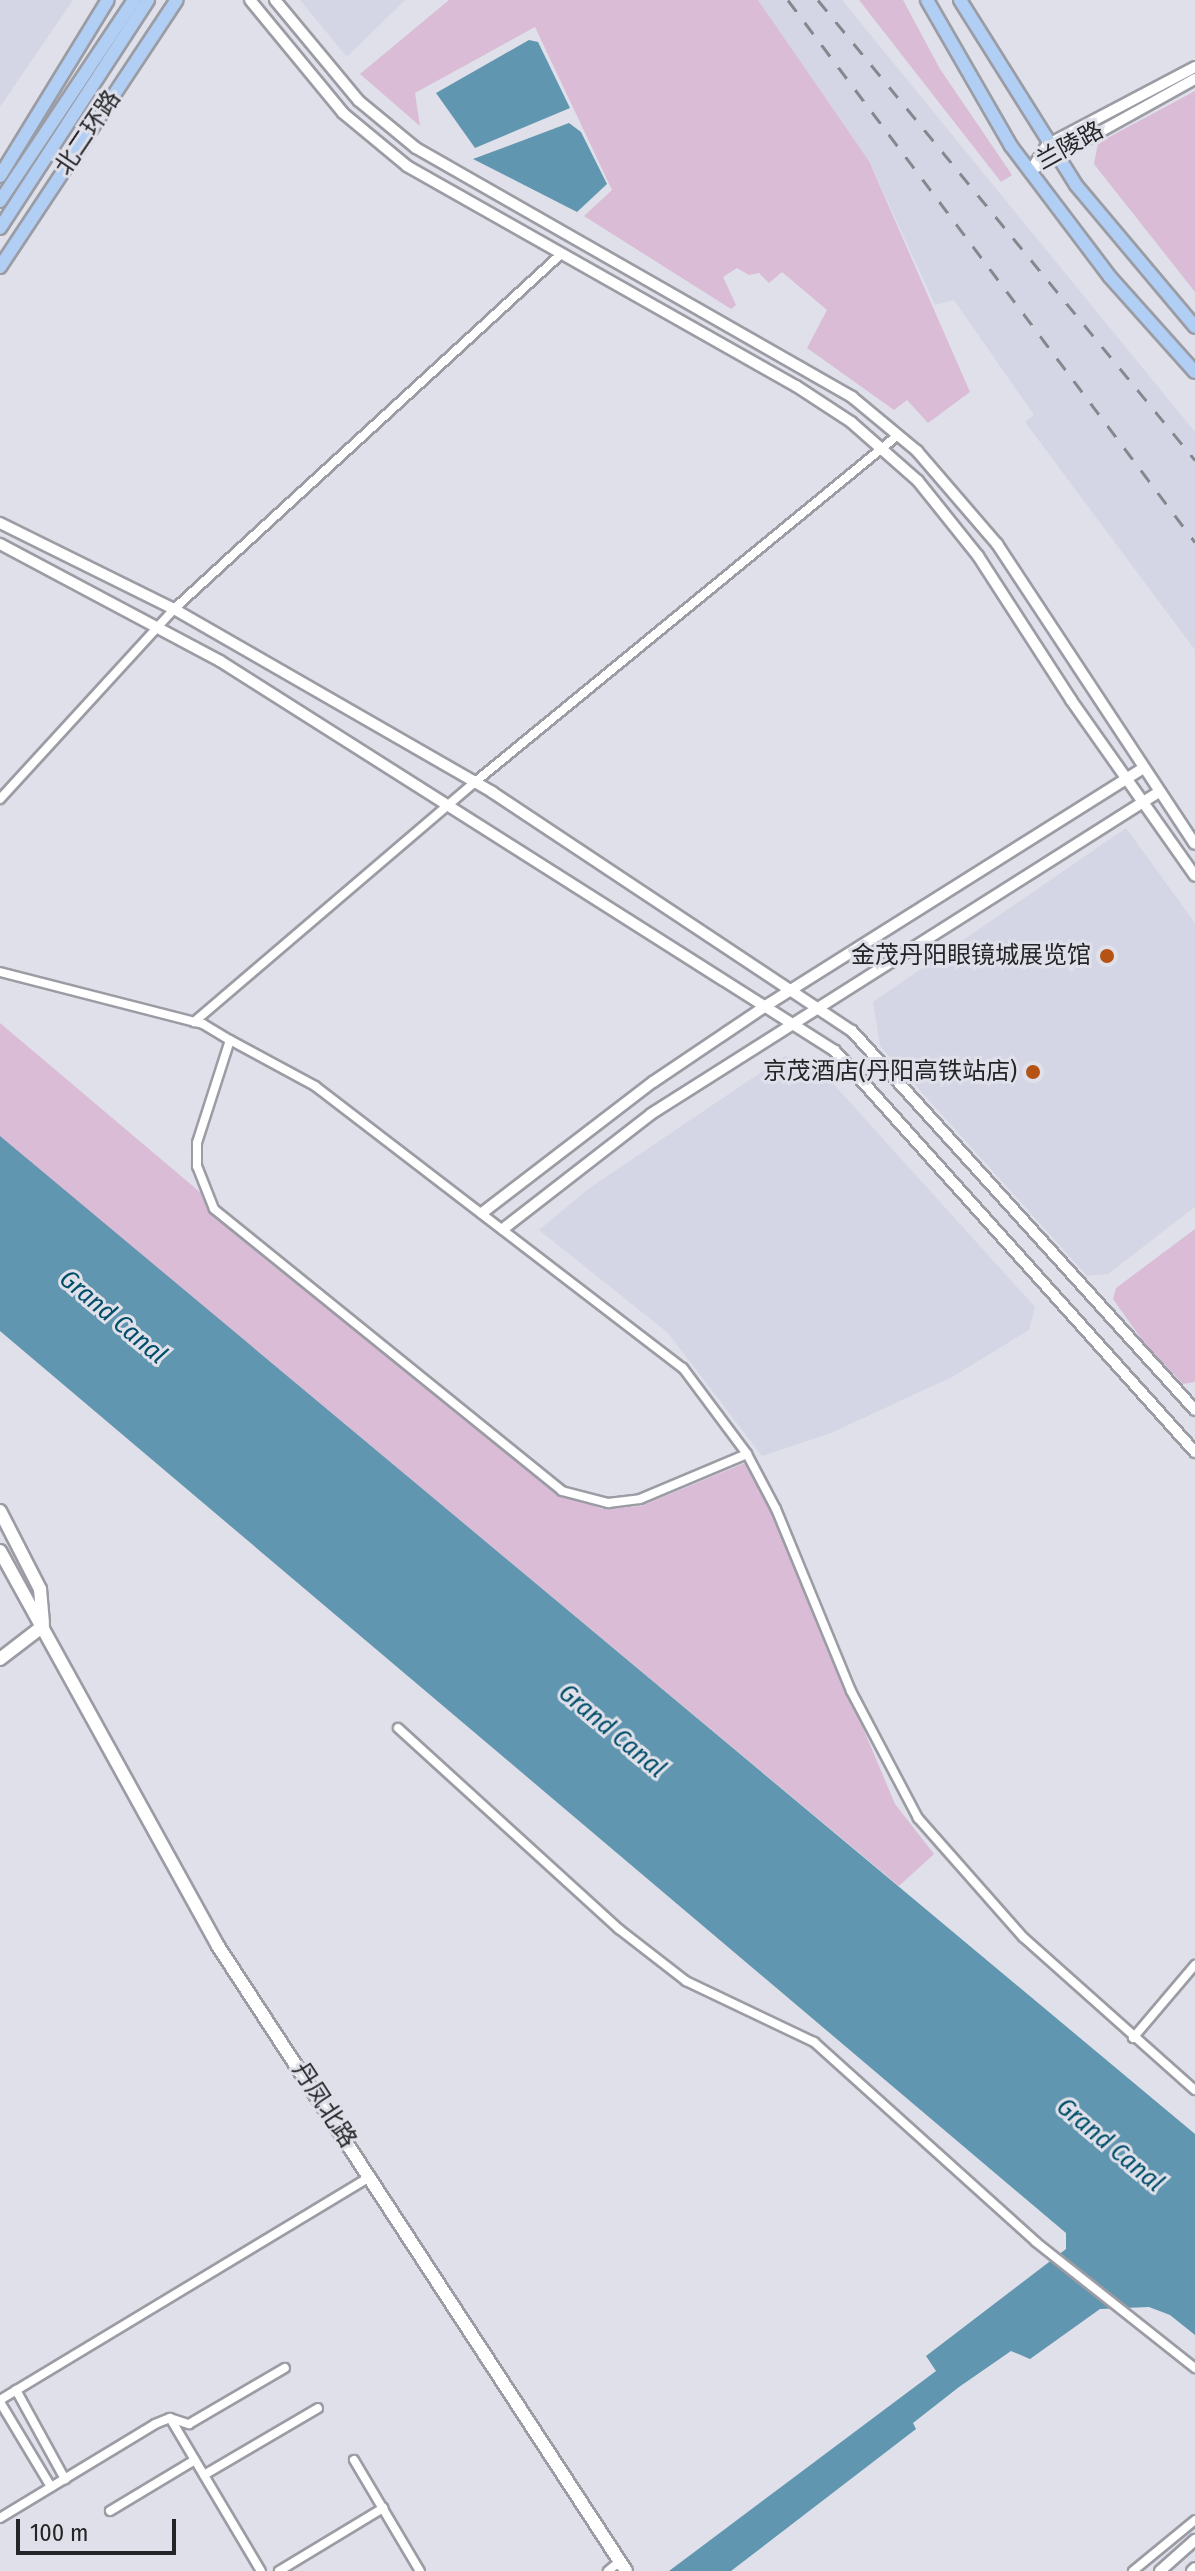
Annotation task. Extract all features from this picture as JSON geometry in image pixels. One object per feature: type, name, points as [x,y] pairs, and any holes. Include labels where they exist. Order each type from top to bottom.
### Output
[{"type":"main road","points":[[0,176],[108,0]]},
{"type":"main road","points":[[0,201],[134,0]]},
{"type":"main road","points":[[0,228],[148,0]]},
{"type":"main road","name":"北二环路","points":[[0,267],[177,0]]},
{"type":"main road","points":[[927,0],[1030,172],[1110,277],[1195,372]]},
{"type":"main road","points":[[960,0],[1050,149],[1195,327]]},
{"type":"main road","points":[[0,1511],[40,1589],[43,1626],[0,1659]]},
{"type":"main road","name":"丹凤北路","points":[[0,1551],[218,1946],[623,2566]]},
{"type":"street","points":[[250,0],[343,113],[407,166],[796,386],[884,451],[918,481],[963,534],[1126,779],[1195,876]]},
{"type":"street","points":[[275,0],[359,101],[416,148],[852,397],[898,435],[997,544],[1195,844]]},
{"type":"street","name":"兰陵路","points":[[1030,172],[1050,149],[1195,67]]},
{"type":"street","name":"兰陵路","points":[[1050,149],[1195,79]]},
{"type":"street","points":[[0,799],[174,609],[560,255]]},
{"type":"street","points":[[194,1022],[475,782],[884,451],[898,435]]},
{"type":"street","points":[[0,523],[174,609],[475,782],[852,1031],[1195,1410]]},
{"type":"street","points":[[0,544],[220,661],[767,1005],[835,1051],[1195,1452]]},
{"type":"street","points":[[482,1213],[653,1082],[767,1005],[1143,768]]},
{"type":"street","points":[[503,1229],[651,1114],[1159,792]]},
{"type":"street","points":[[0,972],[194,1022],[288,1067],[683,1368],[747,1454],[776,1509],[851,1691],[918,1818],[1023,1937],[1195,2090]]},
{"type":"street","points":[[230,1040],[197,1143],[197,1166],[214,1209],[509,1452],[562,1491],[608,1503],[640,1499],[747,1454]]},
{"type":"street","points":[[398,1728],[619,1929],[686,1981],[814,2042],[1046,2249],[1195,2368]]},
{"type":"street","points":[[1133,2038],[1195,1965]]},
{"type":"street","points":[[51,2487],[0,2401],[371,2176]]},
{"type":"street","points":[[0,2518],[170,2418],[189,2424],[285,2368]]},
{"type":"street","points":[[16,2390],[65,2479]]},
{"type":"street","points":[[204,2475],[318,2408]]},
{"type":"street","points":[[170,2418],[261,2571]]},
{"type":"street","points":[[110,2511],[195,2460]]},
{"type":"street","points":[[354,2460],[420,2571]]},
{"type":"street","points":[[279,2571],[383,2508]]},
{"type":"street","points":[[1133,2571],[1195,2520]]},
{"type":"street","points":[[1160,2571],[1195,2540]]},
{"type":"street","points":[[608,2571],[623,2566]]},
{"type":"shaded area","points":[[0,0],[73,0],[0,107]]},
{"type":"shaded area","points":[[300,0],[405,0],[347,57]]},
{"type":"shaded area","points":[[449,0],[758,0],[869,161],[970,392],[928,423],[907,400],[894,410],[807,348],[827,310],[782,272],[769,283],[759,273],[749,275],[737,268],[723,277],[736,305],[731,309],[584,216],[612,190],[535,27],[415,93],[420,126],[360,74]]},
{"type":"shaded area","points":[[758,0],[842,0],[1195,432],[1195,650],[1025,422],[1034,415],[954,300],[935,305],[869,161]]},
{"type":"shaded area","points":[[859,0],[903,0],[940,69],[1012,175],[1001,182]]},
{"type":"shaded area","points":[[1195,91],[1195,292],[1094,164],[1098,143]]},
{"type":"shaded area","points":[[1126,828],[1195,923],[1195,1207],[1108,1274],[1087,1276],[880,1046],[873,1002]]},
{"type":"shaded area","points":[[0,1023],[551,1489],[602,1509],[641,1506],[745,1463],[772,1512],[895,1804],[934,1854],[899,1886],[0,1137]]},
{"type":"shaded area","points":[[785,1056],[819,1068],[1035,1307],[1029,1330],[952,1377],[831,1433],[762,1456],[668,1333],[539,1230],[588,1189]]},
{"type":"shaded area","points":[[1195,1229],[1195,1382],[1183,1384],[1145,1344],[1113,1299],[1116,1288]]},
{"type":"water","points":[[529,40],[538,42],[570,108],[475,148],[436,93]]},
{"type":"water","points":[[569,123],[581,132],[607,184],[577,212],[473,159]]},
{"type":"water","name":"Grand Canal","points":[[0,1136],[1195,2134],[1195,2335],[1170,2315],[1149,2307],[1100,2309],[1030,2359],[1011,2351],[959,2387],[913,2423],[916,2429],[731,2571],[669,2571],[936,2371],[926,2356],[1066,2249],[1066,2233],[0,1331]]},
{"type":"railway","points":[[788,0],[1195,542]]},
{"type":"railway","points":[[818,0],[1195,460]]},
{"type":"place","name":"金茂丹阳眼镜城展览馆","points":[[1107,956]]},
{"type":"place","name":"京茂酒店(丹阳高铁站店)","points":[[1033,1072]]}]
